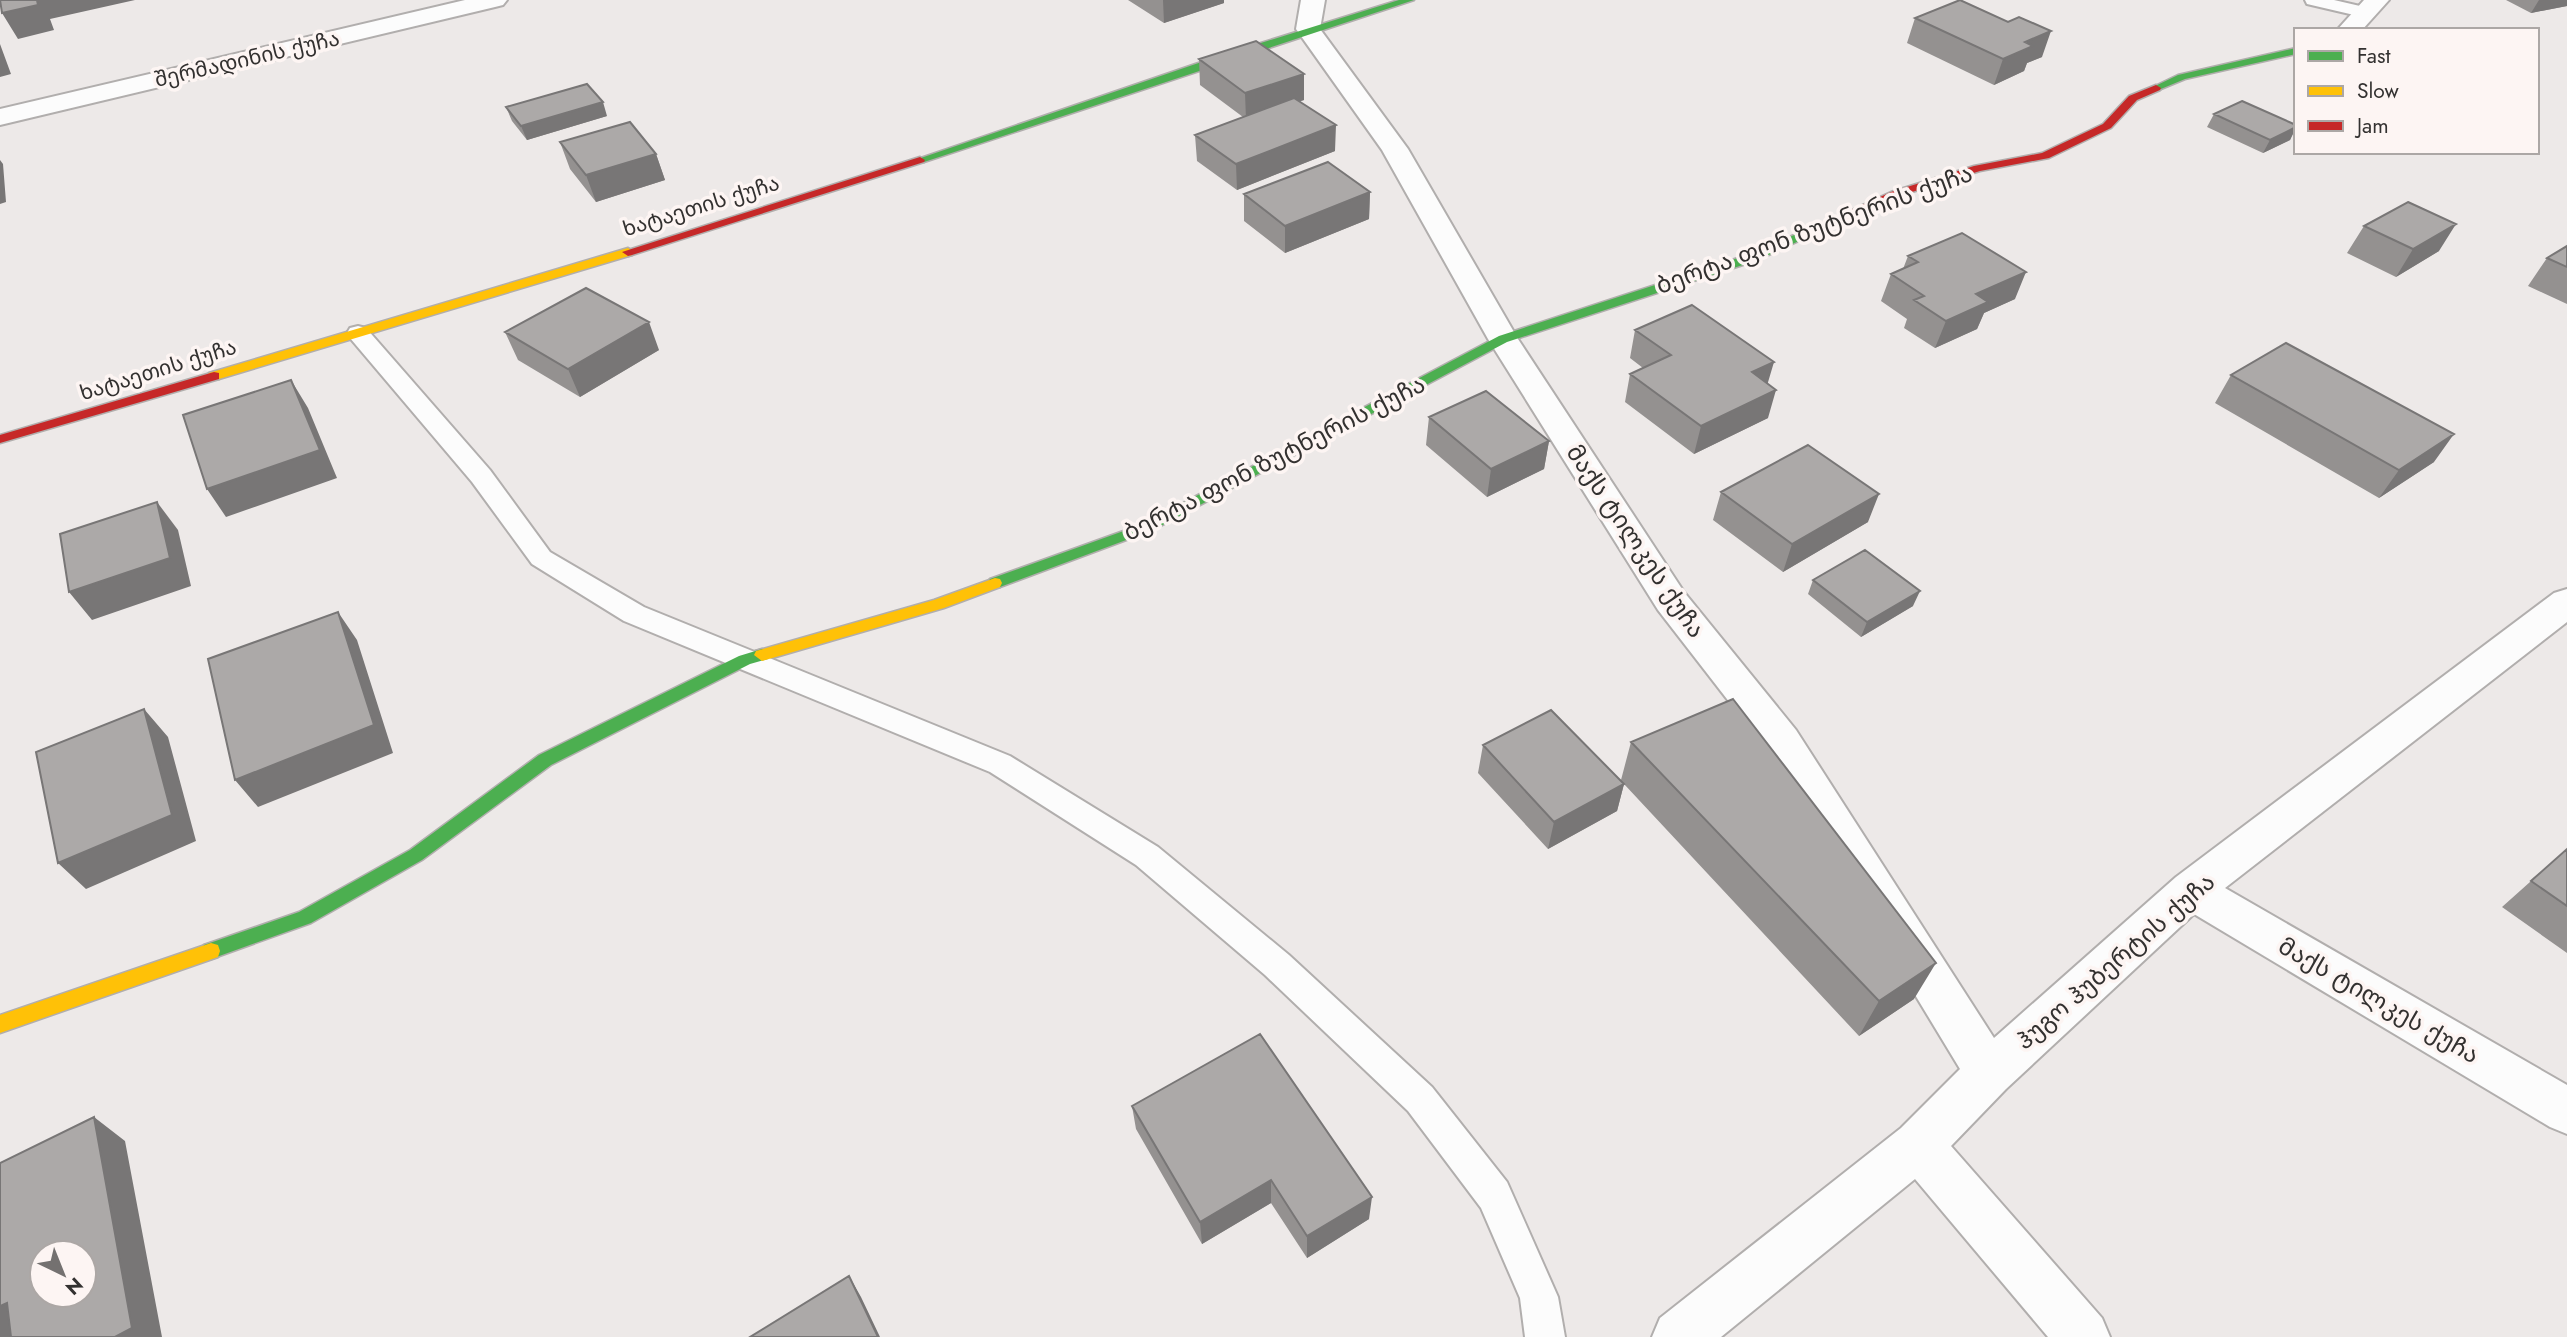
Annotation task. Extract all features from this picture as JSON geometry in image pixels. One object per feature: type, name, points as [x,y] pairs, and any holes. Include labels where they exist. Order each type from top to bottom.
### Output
[{"type":"street","name":"შერმადინის ქუჩა","points":[[0,117],[495,0]]},
{"type":"street","points":[[1308,29],[1313,0]]},
{"type":"street","name":"ხატაეთის ქუჩა","points":[[0,439],[358,333],[914,162],[1308,29],[1409,0]]},
{"type":"street","points":[[2350,28],[2372,6]]},
{"type":"street","name":"მაქს ტილკეს ქუჩა","points":[[1308,29],[1395,149],[1503,339],[1671,601],[1782,741],[1989,1073]]},
{"type":"street","name":"ბერტა ფონ ზუტნერის ქუჩა","points":[[0,1024],[304,918],[416,855],[545,760],[745,660],[939,604],[1148,527],[1503,339],[1754,257],[1895,194],[1978,167],[2045,156],[2107,126],[2133,98],[2182,77],[2294,51]]},
{"type":"street","name":"ჰუგო ჰუბერტის ქუჩა","points":[[1679,1337],[1918,1145],[1989,1073],[2191,890],[2567,603]]},
{"type":"street","name":"მაქს ტილკეს ქუჩა","points":[[2191,890],[2567,1111]]},
{"type":"street","points":[[1918,1145],[2083,1337]]},
{"type":"lane","points":[[2313,0],[2372,6]]},
{"type":"lane","points":[[358,333],[481,476],[541,558],[634,614],[1000,764],[1147,856],[1277,964],[1420,1099],[1494,1195],[1539,1297],[1545,1337]]},
{"type":"building","points":[[0,0],[37,0],[38,5],[2,13]]},
{"type":"building","points":[[1960,0],[2008,22],[2019,17],[2051,31],[2025,42],[2033,46],[2003,59],[1915,18]]},
{"type":"building","points":[[1256,41],[1304,74],[1245,93],[1199,59]]},
{"type":"building","points":[[587,84],[603,102],[521,126],[506,107]]},
{"type":"building","points":[[1294,98],[1336,125],[1236,164],[1195,135]]},
{"type":"building","points":[[2242,101],[2294,124],[2294,128],[2270,140],[2214,114]]},
{"type":"building","points":[[630,122],[656,154],[586,175],[560,142]]},
{"type":"building","points":[[1328,162],[1370,192],[1285,226],[1244,194]]},
{"type":"building","points":[[2408,202],[2456,224],[2413,249],[2364,226]]},
{"type":"building","points":[[1962,233],[2026,272],[1976,294],[1988,302],[1946,321],[1914,300],[1924,296],[1891,274],[1918,262],[1908,256]]},
{"type":"building","points":[[2567,246],[2567,267],[2547,258]]},
{"type":"building","points":[[586,288],[649,322],[568,369],[505,332]]},
{"type":"building","points":[[1692,305],[1774,362],[1752,372],[1776,390],[1701,426],[1630,374],[1671,355],[1635,330]]},
{"type":"building","points":[[2286,343],[2454,434],[2399,470],[2231,375]]},
{"type":"building","points":[[291,380],[320,450],[207,489],[183,415]]},
{"type":"building","points":[[1486,391],[1549,441],[1491,469],[1429,417]]},
{"type":"building","points":[[1808,445],[1879,494],[1792,544],[1721,492]]},
{"type":"building","points":[[157,502],[170,558],[69,592],[60,534]]},
{"type":"building","points":[[1865,550],[1920,591],[1867,622],[1813,580]]},
{"type":"building","points":[[338,612],[374,725],[235,780],[208,659]]},
{"type":"building","points":[[1733,699],[1936,963],[1879,1001],[1631,742]]},
{"type":"building","points":[[144,709],[172,815],[58,863],[36,752]]},
{"type":"building","points":[[1551,710],[1624,784],[1554,822],[1483,745]]},
{"type":"building","points":[[2567,849],[2567,906],[2531,881]]},
{"type":"building","points":[[1260,1034],[1372,1197],[1307,1236],[1271,1180],[1200,1222],[1132,1106]]},
{"type":"building","points":[[94,1117],[132,1328],[115,1337],[11,1337],[7,1303],[0,1306],[0,1163]]},
{"type":"building","points":[[849,1276],[878,1337],[750,1337]]},
{"type":"traffic: fast","points":[[920,160],[1223,58],[1409,0]]},
{"type":"traffic: fast","points":[[2156,88],[2182,77],[2294,51]]},
{"type":"traffic: fast","points":[[995,583],[1148,527],[1503,339],[1754,257],[1829,223]]},
{"type":"traffic: fast","points":[[211,951],[305,918],[416,855],[545,760],[745,660],[762,655]]},
{"type":"traffic: slow","points":[[214,376],[628,252]]},
{"type":"traffic: slow","points":[[762,655],[939,604],[995,583]]},
{"type":"traffic: slow","points":[[0,1024],[211,951]]},
{"type":"traffic: jam","points":[[1829,223],[1895,194],[1978,168],[2045,156],[2107,126],[2133,98],[2156,88]]},
{"type":"traffic: jam","points":[[628,252],[920,160]]},
{"type":"traffic: jam","points":[[0,439],[214,376]]}]
